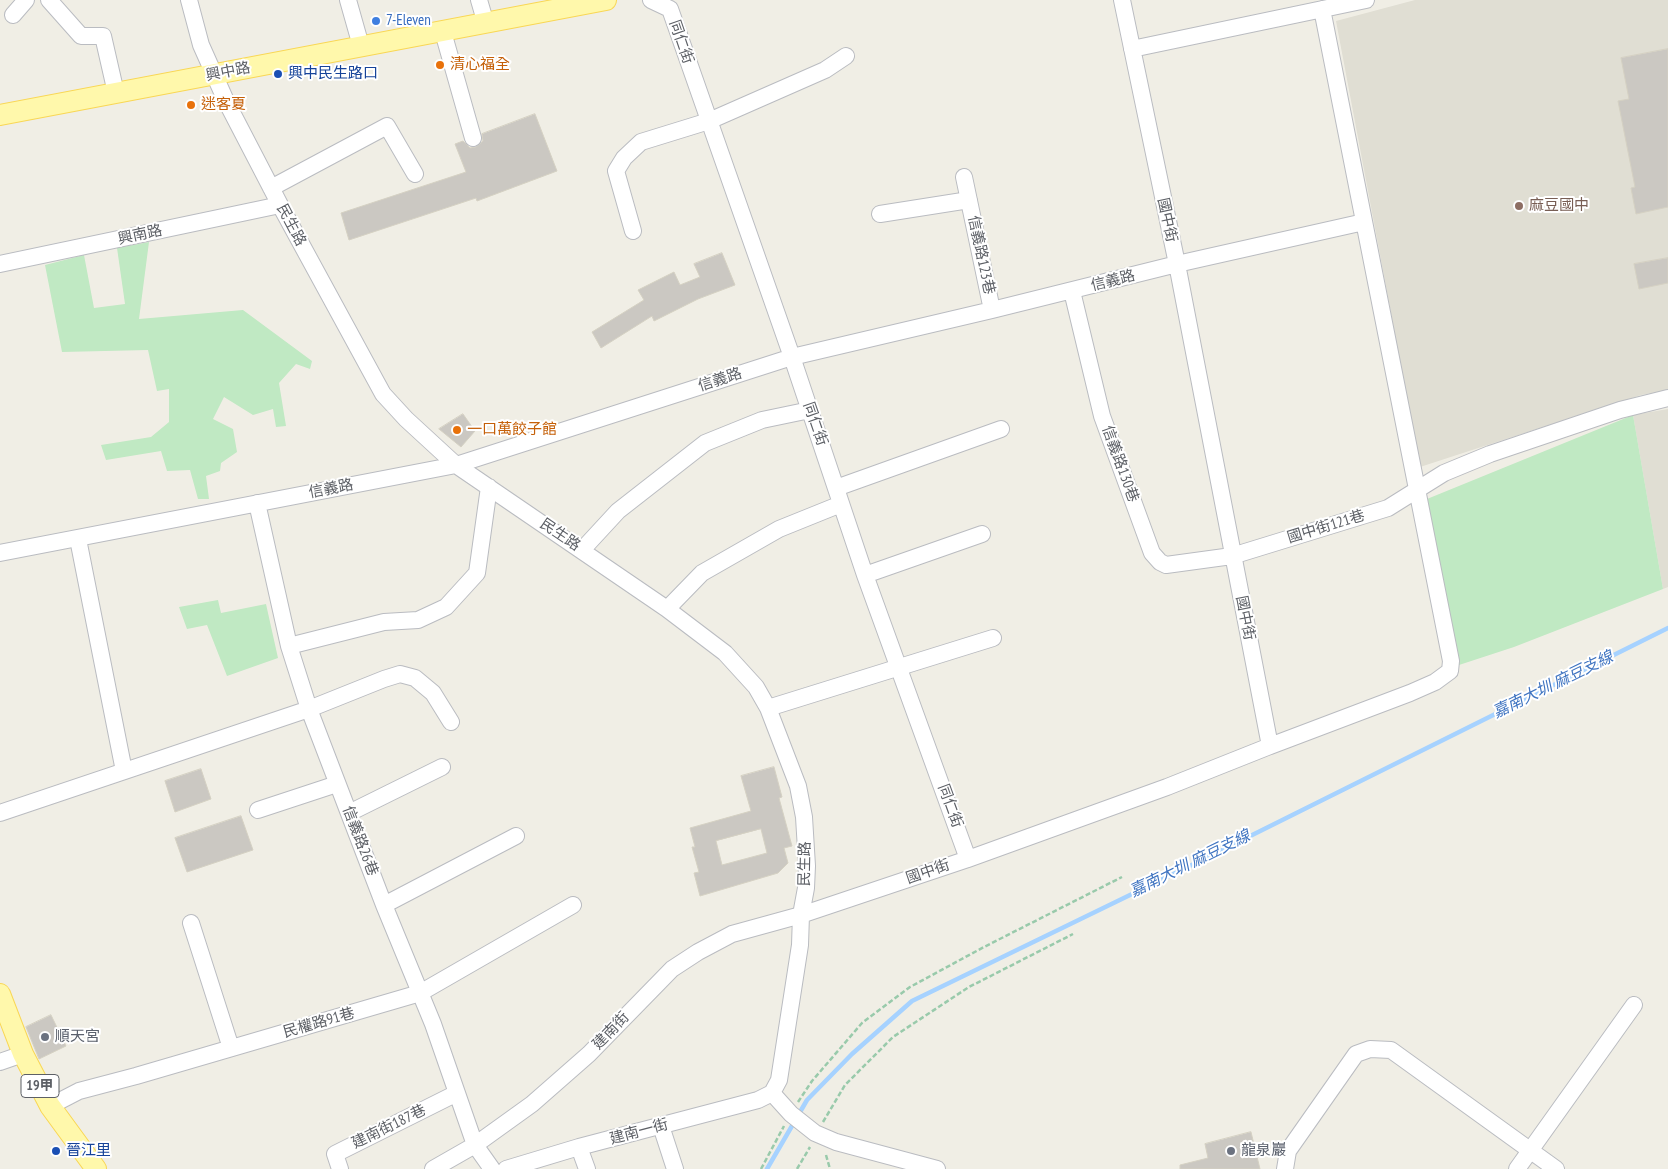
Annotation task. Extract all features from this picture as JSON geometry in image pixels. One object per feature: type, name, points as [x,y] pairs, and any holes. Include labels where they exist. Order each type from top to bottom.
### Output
[{"type":"main road","name":"興中路","points":[[0,115],[606,0]]},
{"type":"main road","name":"19甲","points":[[0,994],[23,1054],[50,1106],[91,1168]]},
{"type":"street","points":[[13,15],[26,0]]},
{"type":"street","points":[[49,0],[81,36],[103,36],[116,93]]},
{"type":"street","name":"民生路","points":[[189,0],[201,45],[213,74],[280,205],[383,394],[406,419],[456,465],[667,609],[725,653],[756,687],[768,708],[798,786],[804,817],[807,866],[806,888],[801,915],[800,945],[779,1080],[772,1094]]},
{"type":"street","points":[[348,0],[362,46]]},
{"type":"street","points":[[479,0],[486,24]]},
{"type":"street","name":"同仁街","points":[[651,0],[670,9],[792,357],[865,575],[968,859]]},
{"type":"street","name":"國中街","points":[[801,915],[968,859],[1167,787],[1270,746],[1176,264],[1122,0]]},
{"type":"street","points":[[1132,49],[1366,0]]},
{"type":"street","points":[[1270,746],[1435,682],[1450,671],[1451,661],[1322,9]]},
{"type":"street","points":[[443,32],[473,138]]},
{"type":"street","points":[[633,231],[616,170],[624,158],[641,142],[709,121],[825,70],[846,56]]},
{"type":"street","points":[[271,188],[387,126],[415,174]]},
{"type":"street","name":"信義路123巷","points":[[964,177],[992,310]]},
{"type":"street","name":"信義路123巷","points":[[880,214],[969,200]]},
{"type":"street","name":"興南路","points":[[0,264],[280,205]]},
{"type":"street","name":"信義路","points":[[0,553],[456,465],[792,357],[1072,291],[1176,264],[1364,222]]},
{"type":"street","name":"信義路130巷","points":[[1072,291],[1102,416],[1152,553],[1160,562],[1166,565],[1232,556]]},
{"type":"street","name":"國中街121巷","points":[[1232,556],[1388,508],[1444,473],[1490,454],[1620,410],[1668,398]]},
{"type":"street","points":[[582,550],[618,512],[705,443],[762,420],[810,410]]},
{"type":"street","points":[[667,609],[702,573],[779,528],[839,496],[1001,428]]},
{"type":"street","points":[[289,646],[384,622],[418,620],[446,607],[477,573],[489,487]]},
{"type":"street","name":"信義路26巷","points":[[257,503],[289,646],[309,709],[384,905],[433,1024],[475,1145],[492,1169]]},
{"type":"street","points":[[865,575],[982,534]]},
{"type":"street","points":[[78,539],[124,770]]},
{"type":"street","points":[[768,708],[993,638]]},
{"type":"street","points":[[0,813],[309,709],[400,674],[415,678],[432,693],[451,722]]},
{"type":"street","points":[[349,813],[442,767]]},
{"type":"street","points":[[258,810],[337,784]]},
{"type":"street","points":[[384,905],[516,836]]},
{"type":"street","name":"民權路91巷","points":[[50,1106],[79,1091],[420,994],[573,905]]},
{"type":"street","name":"建南街","points":[[432,1169],[475,1145],[532,1104],[556,1084],[589,1054],[672,969],[698,952],[732,934],[801,915]]},
{"type":"street","points":[[191,923],[231,1048]]},
{"type":"street","points":[[1517,1169],[1634,1005]]},
{"type":"street","points":[[1285,1169],[1288,1151],[1299,1134],[1356,1054],[1370,1049],[1391,1050],[1556,1169]]},
{"type":"street","points":[[0,1062],[23,1054]]},
{"type":"street","name":"建南街187巷","points":[[340,1169],[335,1154],[457,1093]]},
{"type":"street","points":[[772,1094],[791,1114],[816,1133],[836,1142],[937,1169]]},
{"type":"street","name":"建南一街","points":[[510,1168],[579,1147],[758,1100],[772,1094]]},
{"type":"street","points":[[661,1126],[675,1169]]},
{"type":"street","points":[[579,1147],[587,1169]]},
{"type":"path","points":[[762,1169],[791,1114],[812,1081],[862,1024],[910,987],[1122,877]]},
{"type":"path","points":[[797,1169],[845,1085],[892,1037],[969,987],[1073,934]]},
{"type":"shaded area","name":"麻豆國中","points":[[1415,0],[1668,0],[1668,390],[1641,395],[1420,467],[1336,21]]},
{"type":"shaded area","points":[[1668,409],[1668,587],[1663,589],[1633,415]]},
{"type":"green space","points":[[149,242],[139,319],[243,310],[312,361],[310,369],[296,364],[279,383],[286,426],[276,427],[273,409],[253,415],[224,397],[213,419],[233,429],[237,452],[221,463],[220,471],[206,476],[209,499],[198,499],[190,470],[167,471],[161,451],[106,460],[101,445],[151,437],[169,422],[169,389],[157,391],[148,350],[62,352],[45,265],[84,255],[94,308],[125,304],[117,248]]},
{"type":"green space","points":[[1633,415],[1663,589],[1514,647],[1459,665],[1427,499]]},
{"type":"green space","points":[[218,600],[221,613],[266,604],[278,658],[227,676],[207,625],[187,629],[179,607]]},
{"type":"building","points":[[1668,49],[1668,207],[1636,214],[1631,188],[1635,187],[1618,101],[1629,99],[1621,58]]},
{"type":"building","points":[[535,114],[557,171],[477,201],[476,198],[349,240],[341,213],[466,172],[455,144],[463,141],[470,148],[476,147],[483,141],[482,134]]},
{"type":"building","points":[[722,253],[735,285],[698,299],[654,321],[652,316],[601,348],[592,332],[644,300],[638,290],[674,272],[680,285],[700,277],[694,264]]},
{"type":"building","points":[[1668,258],[1668,283],[1639,289],[1634,264]]},
{"type":"building","name":"一口萬餃子館","points":[[463,414],[475,431],[461,447],[439,429]]},
{"type":"building","points":[[774,767],[782,797],[779,798],[792,846],[784,848],[788,863],[778,873],[700,896],[694,873],[699,872],[692,847],[695,847],[690,828],[751,811],[741,776]],"holes":[[[761,829],[767,853],[722,865],[716,841]]]},
{"type":"building","points":[[201,769],[211,799],[175,812],[165,781]]},
{"type":"building","points":[[241,816],[253,850],[187,872],[175,838]]},
{"type":"building","name":"順天宮","points":[[51,1015],[66,1046],[39,1059],[26,1027]]},
{"type":"building","name":"龍泉巖","points":[[1251,1132],[1260,1169],[1180,1169],[1180,1165],[1208,1158],[1205,1144]]},
{"type":"waterway","name":"嘉南大圳 麻豆支線","points":[[767,1169],[807,1100],[852,1054],[912,1001],[1202,860],[1668,628]]},
{"type":"place","name":"7-Eleven","points":[[376,21]]},
{"type":"place","name":"清心福全","points":[[440,65]]},
{"type":"place","name":"興中民生路口","points":[[278,74]]},
{"type":"place","name":"迷客夏","points":[[191,105]]},
{"type":"place","name":"麻豆國中","points":[[1519,206]]},
{"type":"place","name":"一口萬餃子館","points":[[457,430]]},
{"type":"place","name":"順天宮","points":[[45,1037]]},
{"type":"place","name":"晉江里","points":[[56,1151]]},
{"type":"place","name":"龍泉巖","points":[[1231,1151]]}]
